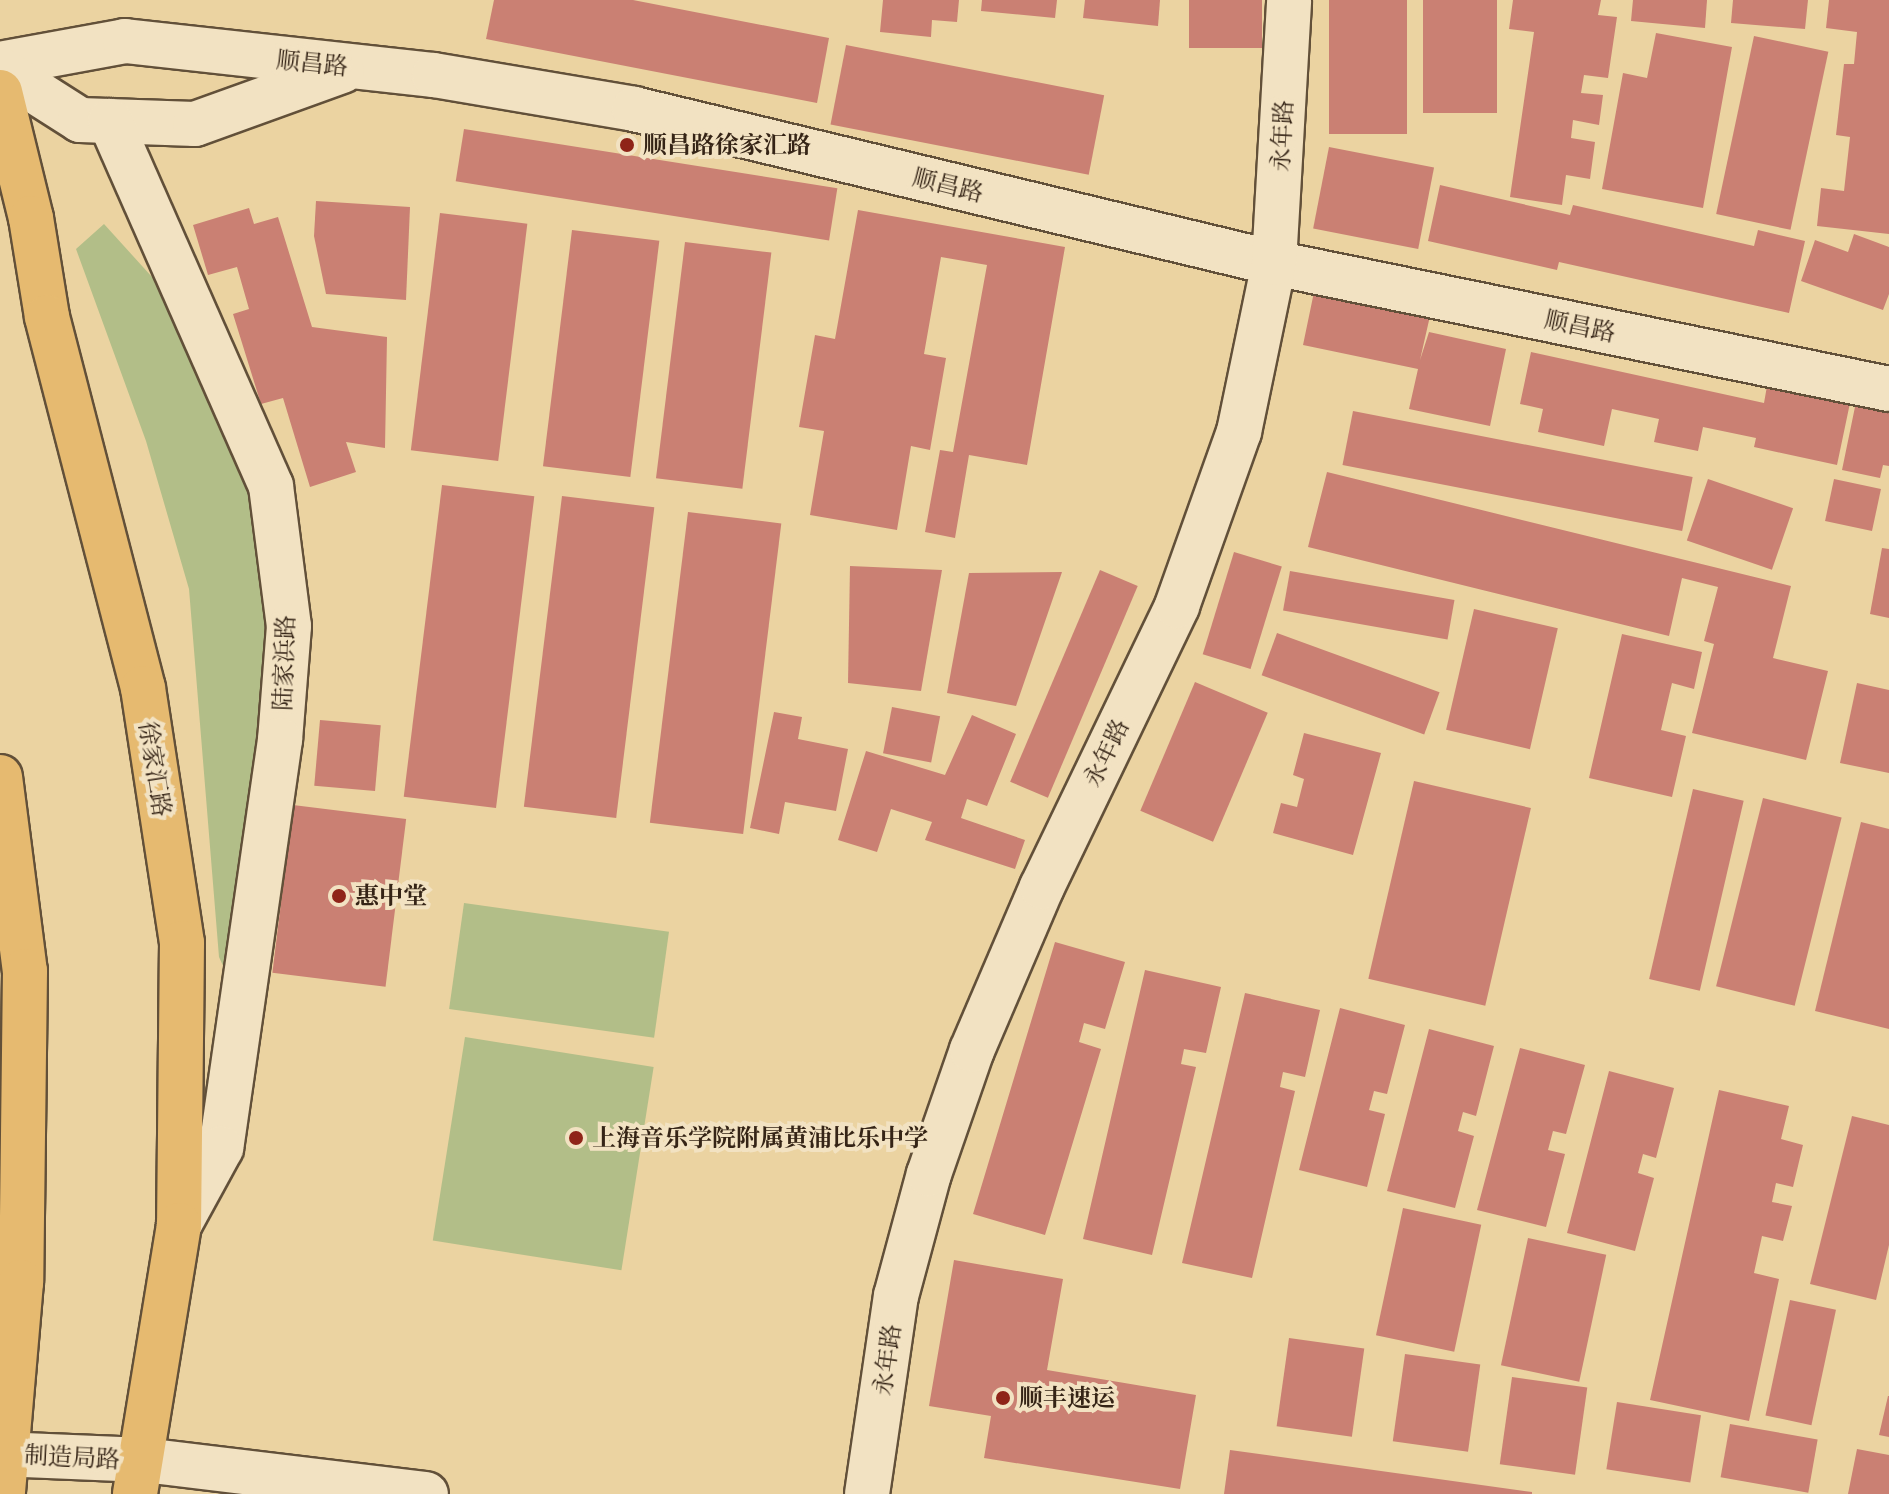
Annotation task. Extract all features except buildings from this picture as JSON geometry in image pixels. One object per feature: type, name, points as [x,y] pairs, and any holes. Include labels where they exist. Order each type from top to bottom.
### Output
[{"type":"main road","name":"徐家汇路","points":[[0,92],[31,218],[47,317],[143,688],[182,943],[179,1225],[139,1477]]},
{"type":"main road","points":[[0,777],[25,971],[21,1282],[4,1467]]},
{"type":"street","name":"永年路","points":[[867,1494],[896,1296],[929,1174],[972,1050],[1042,887],[1177,606],[1239,432],[1274,263],[1289,0]]},
{"type":"street","name":"顺昌路","points":[[0,66],[125,41],[434,75],[634,109],[1274,263],[1889,389]]},
{"type":"street","points":[[0,66],[80,120],[195,124],[352,67]]},
{"type":"street","name":"陆家浜路","points":[[110,121],[271,486],[289,626],[280,740],[221,1148],[179,1225]]},
{"type":"street","name":"制造局路","points":[[4,1467],[426,1494]]},
{"type":"green space","points":[[104,224],[162,288],[249,483],[272,629],[230,981],[219,957],[189,589],[146,441],[76,249]]},
{"type":"green space","points":[[464,903],[669,932],[654,1038],[449,1009]]},
{"type":"green space","points":[[465,1037],[654,1067],[621,1270],[433,1240]]},
{"type":"place","name":"顺昌路徐家汇路","points":[[627,145]]},
{"type":"place","name":"惠中堂","points":[[339,896]]},
{"type":"place","name":"上海音乐学院附属黄浦比乐中学","points":[[576,1138]]},
{"type":"place","name":"顺丰速运","points":[[1003,1398]]}]
